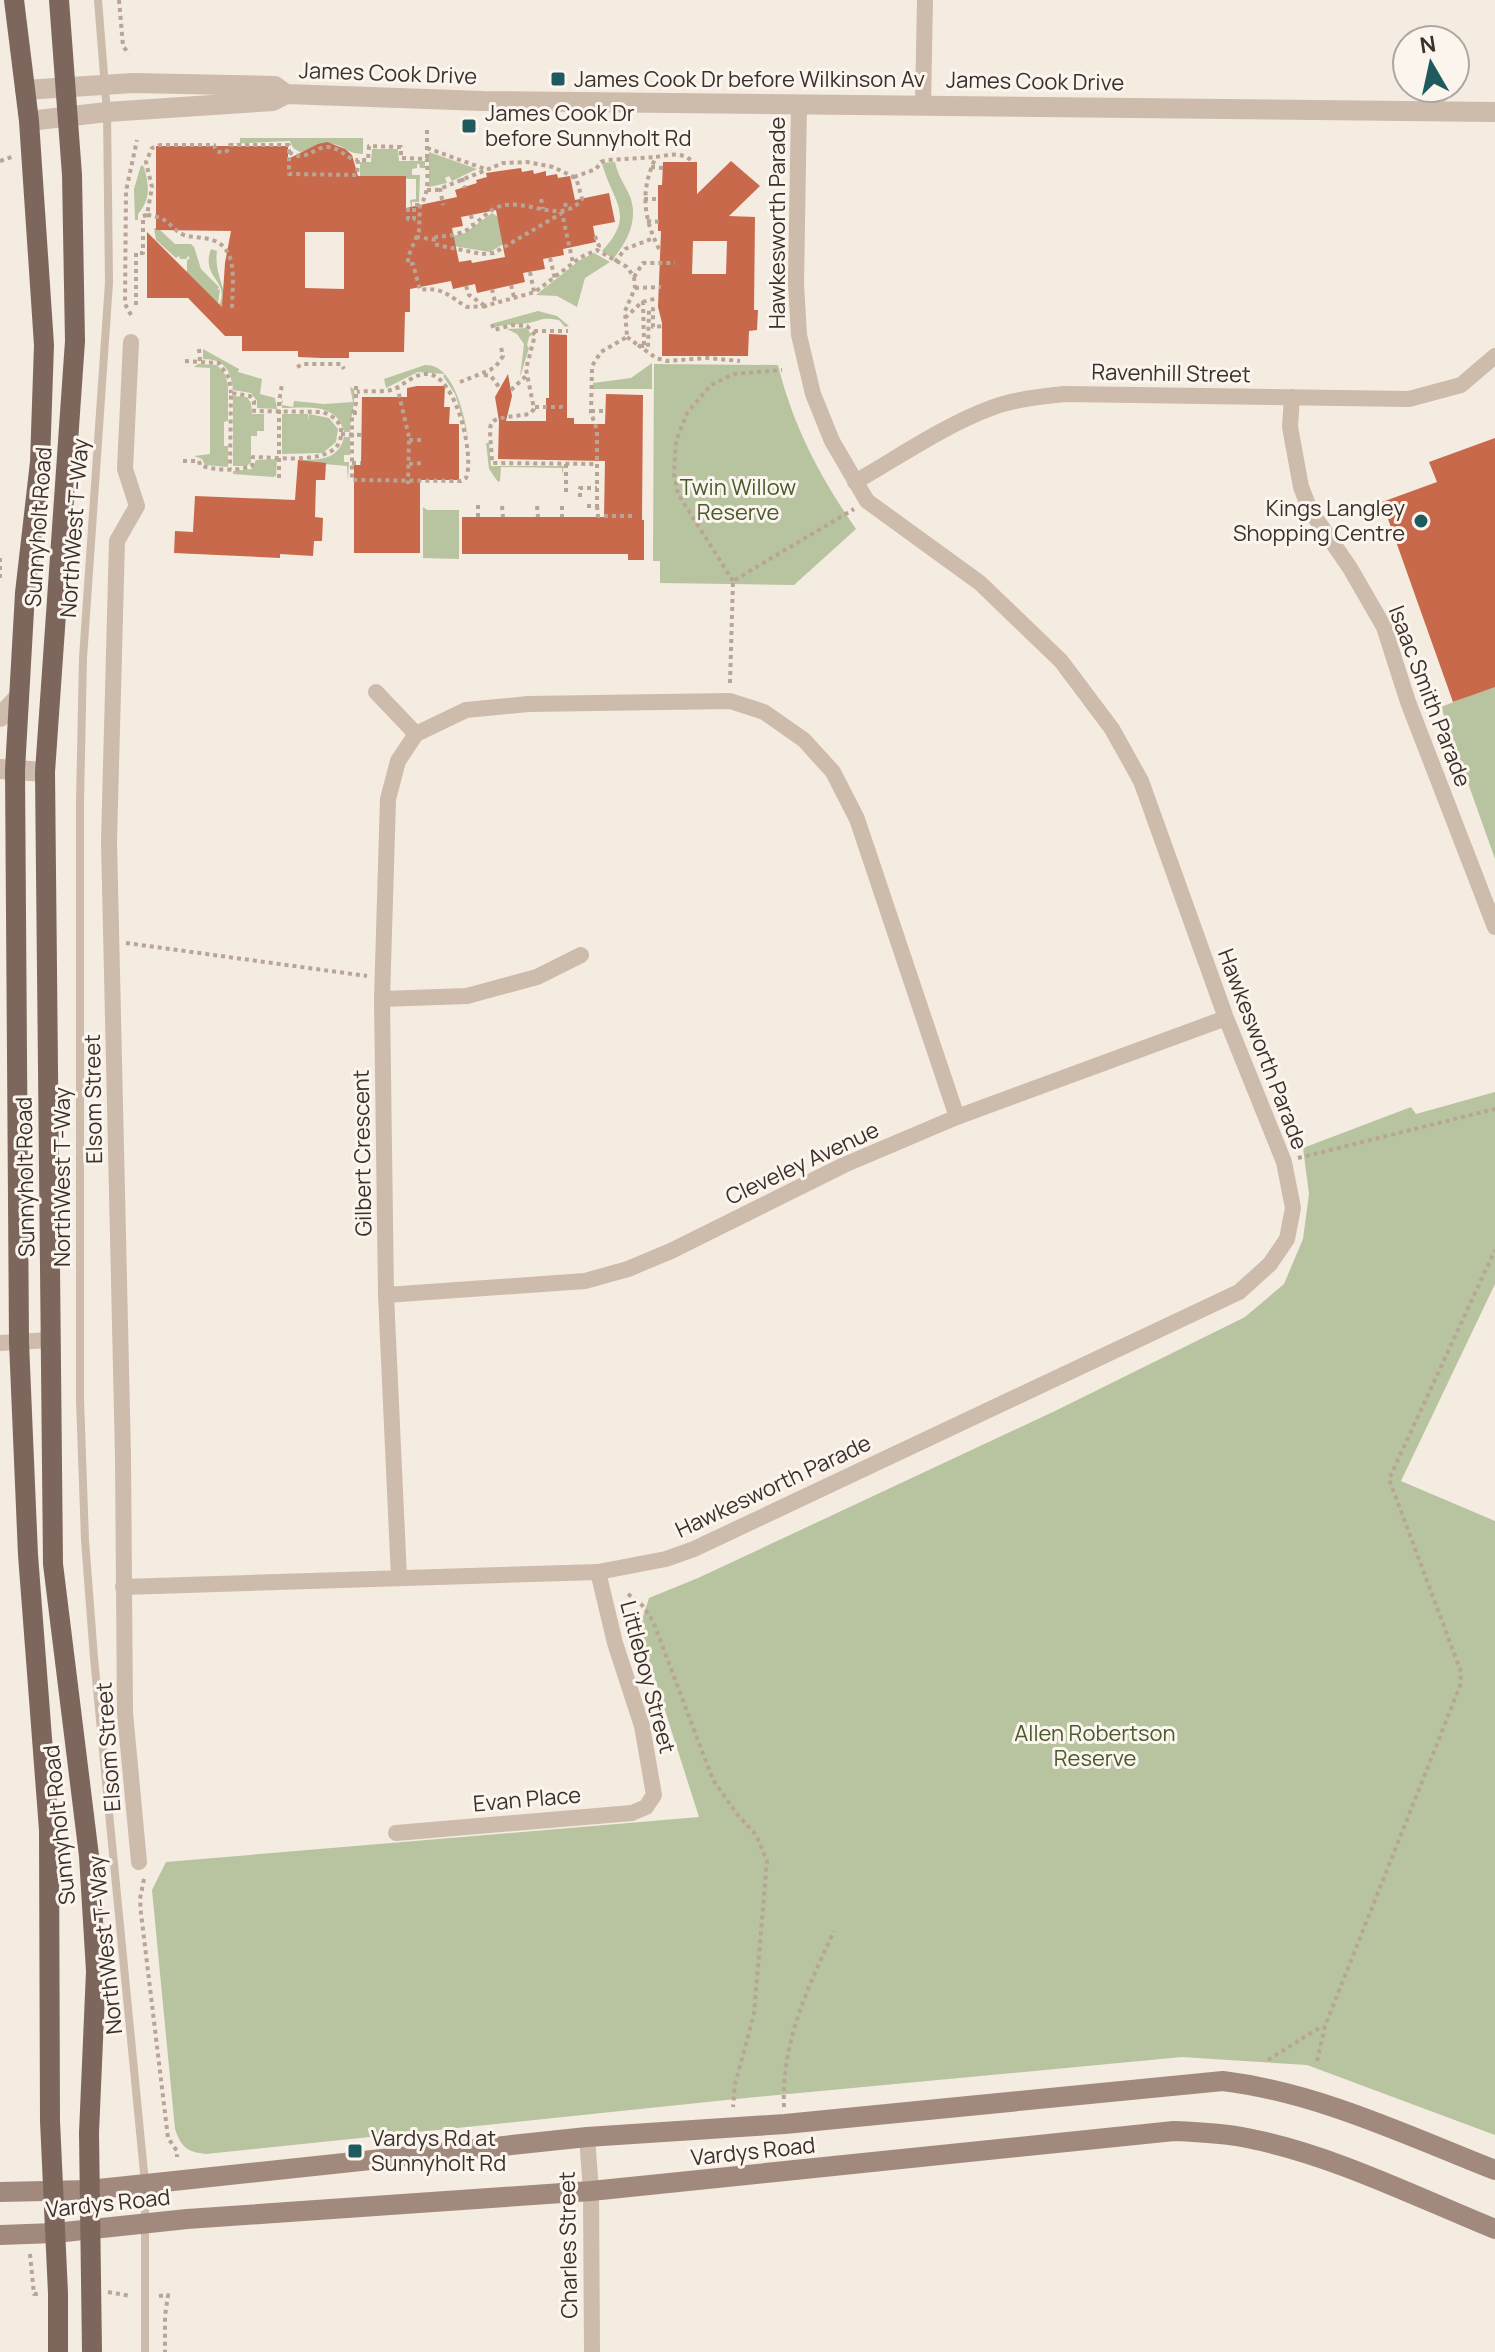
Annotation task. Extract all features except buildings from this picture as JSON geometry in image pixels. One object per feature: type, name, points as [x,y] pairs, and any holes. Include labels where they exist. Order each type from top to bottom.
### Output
[{"type":"main road","name":"Sunnyholt Road","points":[[14,0],[29,121],[44,345],[40,462],[25,593],[19,697],[8,770],[9,1342],[49,1830],[50,2121],[58,2352]]},
{"type":"main road","name":"Sunnyholt Road","points":[[59,0],[69,115],[75,341],[45,772],[53,1564],[89,1856],[96,1971],[89,2133],[92,2352]]},
{"type":"main road","name":"Vardys Road","points":[[0,2192],[89,2190],[587,2137],[785,2124],[1223,2081],[1287,2092],[1323,2103],[1495,2170]]},
{"type":"main road","name":"Vardys Road","points":[[0,2235],[591,2191],[1174,2131],[1215,2133],[1284,2146],[1495,2229]]},
{"type":"street","points":[[923,104],[925,0]]},
{"type":"street","name":"James Cook Drive","points":[[25,90],[105,84],[275,86],[286,94]]},
{"type":"street","name":"James Cook Drive","points":[[29,121],[69,115],[273,101],[286,94],[483,101],[1495,112]]},
{"type":"street","name":"Hawkesworth Parade","points":[[123,1587],[598,1572],[666,1559],[694,1549],[1239,1292],[1270,1264],[1287,1239],[1293,1208],[1284,1162],[1226,1018],[1141,781],[1112,729],[1061,661],[980,583],[867,501],[821,416],[799,335],[796,284],[799,103]]},
{"type":"street","name":"Elsom Street","points":[[131,342],[125,469],[137,506],[117,541],[109,841],[127,1752],[139,1862]]},
{"type":"street","name":"Ravenhill Street","points":[[855,482],[954,425],[993,407],[1022,399],[1064,394],[1409,399],[1461,385],[1495,356]]},
{"type":"street","name":"Isaac Smith Parade","points":[[1292,397],[1290,427],[1301,487],[1310,510],[1350,568],[1384,627],[1408,702],[1495,927]]},
{"type":"street","points":[[376,692],[416,734],[466,710],[528,704],[730,701],[764,712],[804,740],[833,772],[857,819],[957,1117]]},
{"type":"street","points":[[0,717],[19,697]]},
{"type":"street","name":"Gilbert Crescent","points":[[399,1578],[386,1295],[382,999],[388,799],[398,761],[416,734]]},
{"type":"street","points":[[8,770],[45,772]]},
{"type":"street","points":[[382,999],[467,996],[537,977],[581,955]]},
{"type":"street","name":"Cleveley Avenue","points":[[386,1295],[585,1281],[628,1269],[671,1251],[844,1165],[957,1117],[1226,1018]]},
{"type":"street","points":[[9,1342],[50,1340]]},
{"type":"street","name":"Littleboy Street","points":[[598,1572],[615,1643],[642,1726],[654,1795]]},
{"type":"street","name":"Evan Place","points":[[396,1833],[632,1813],[646,1807],[654,1795]]},
{"type":"street","name":"Charles Street","points":[[587,2137],[591,2191],[592,2352]]},
{"type":"lane","name":"NorthWest T-Way","points":[[98,0],[107,112],[109,283],[83,658],[80,1399],[89,1599],[145,2183],[145,2352]]},
{"type":"path","points":[[119,0],[123,46],[129,54]]},
{"type":"path","points":[[427,130],[427,190],[425,200],[420,205],[420,227],[408,264],[413,264],[420,290],[432,287],[451,294],[467,307],[485,307],[534,292],[573,263],[597,250],[599,246],[595,236]]},
{"type":"path","points":[[131,315],[125,304],[126,191],[137,140]]},
{"type":"path","points":[[136,305],[136,253],[143,253],[143,216],[147,215],[152,187],[146,162],[156,146],[214,145],[216,151],[223,153],[229,150],[230,145],[289,145],[289,174],[357,175],[358,160]]},
{"type":"path","points":[[289,152],[295,156],[305,156],[328,147],[337,149],[349,159],[368,160],[369,146],[401,147],[401,158],[427,159]]},
{"type":"path","points":[[427,148],[486,169]]},
{"type":"path","points":[[574,177],[596,169],[607,160],[682,154],[693,162]]},
{"type":"path","points":[[0,161],[12,157],[13,169]]},
{"type":"path","points":[[656,157],[644,199],[647,221],[659,249]]},
{"type":"path","points":[[427,190],[440,188],[503,163],[527,162],[553,167],[574,177],[582,199],[564,212],[494,253],[482,254],[437,245],[436,237],[457,234],[495,208],[505,205],[564,212]]},
{"type":"path","points":[[651,167],[663,168]]},
{"type":"path","points":[[462,178],[465,188]]},
{"type":"path","points":[[440,188],[443,205]]},
{"type":"path","points":[[541,199],[543,209]]},
{"type":"path","points":[[644,199],[660,199]]},
{"type":"path","points":[[565,203],[573,263]]},
{"type":"path","points":[[408,208],[408,219],[414,219],[414,205],[420,205]]},
{"type":"path","points":[[505,205],[507,214]]},
{"type":"path","points":[[147,215],[170,222],[186,235],[206,238],[225,247],[231,256],[232,309]]},
{"type":"path","points":[[471,215],[473,225]]},
{"type":"path","points":[[647,221],[661,222]]},
{"type":"path","points":[[416,237],[437,240]]},
{"type":"path","points":[[615,262],[625,249],[654,238]]},
{"type":"path","points":[[597,250],[627,267],[634,277],[635,288],[625,311],[627,337],[656,358],[667,361],[707,358],[711,361],[740,361]]},
{"type":"path","points":[[550,258],[555,279]]},
{"type":"path","points":[[634,277],[643,263],[675,263]]},
{"type":"path","points":[[530,272],[534,292]]},
{"type":"path","points":[[511,285],[514,297]]},
{"type":"path","points":[[466,286],[469,295],[485,307]]},
{"type":"path","points":[[635,288],[661,287]]},
{"type":"path","points":[[492,289],[495,302]]},
{"type":"path","points":[[625,318],[643,301],[658,298]]},
{"type":"path","points":[[630,299],[637,305]]},
{"type":"path","points":[[643,301],[644,343],[648,343]]},
{"type":"path","points":[[638,345],[648,347],[649,309],[653,309],[653,327],[664,326]]},
{"type":"path","points":[[492,324],[494,330],[523,325],[534,331],[568,331]]},
{"type":"path","points":[[534,331],[526,376],[535,407]]},
{"type":"path","points":[[627,337],[594,358],[591,411],[597,435],[598,516],[632,516]]},
{"type":"path","points":[[460,382],[482,374],[500,361],[503,356],[501,347]]},
{"type":"path","points":[[199,349],[200,361]]},
{"type":"path","points":[[185,361],[215,362],[223,367],[229,378],[230,469]]},
{"type":"path","points":[[297,367],[322,361],[341,364],[344,369]]},
{"type":"path","points":[[730,701],[733,581],[678,494],[673,465],[676,441],[687,413],[711,385],[734,374],[782,370]]},
{"type":"path","points":[[482,374],[491,376],[499,387]]},
{"type":"path","points":[[421,375],[433,375],[442,380],[455,403],[468,443],[466,478],[461,481],[408,482],[352,480],[356,389],[390,390],[397,386],[421,375]]},
{"type":"path","points":[[511,390],[526,376]]},
{"type":"path","points":[[279,478],[282,384]]},
{"type":"path","points":[[397,386],[409,440],[408,482]]},
{"type":"path","points":[[183,461],[199,461],[206,468],[250,468],[253,457],[326,456],[337,447],[341,434],[337,421],[326,413],[254,411],[254,401],[250,396],[231,393]]},
{"type":"path","points":[[535,407],[561,407],[561,403]]},
{"type":"path","points":[[535,407],[530,414],[495,418],[489,425],[492,463],[566,464],[597,467],[605,471]]},
{"type":"path","points":[[591,411],[605,411]]},
{"type":"path","points":[[353,413],[361,413]]},
{"type":"path","points":[[341,434],[361,435]]},
{"type":"path","points":[[597,435],[605,435]]},
{"type":"path","points":[[409,440],[422,440]]},
{"type":"path","points":[[352,463],[361,463]]},
{"type":"path","points":[[409,464],[422,463]]},
{"type":"path","points":[[566,464],[566,496]]},
{"type":"path","points":[[580,497],[580,488],[605,494]]},
{"type":"path","points":[[733,581],[867,501]]},
{"type":"path","points":[[478,505],[478,517]]},
{"type":"path","points":[[502,506],[503,517]]},
{"type":"path","points":[[537,506],[538,517]]},
{"type":"path","points":[[562,506],[562,517]]},
{"type":"path","points":[[584,506],[597,506]]},
{"type":"path","points":[[0,558],[0,582]]},
{"type":"path","points":[[112,940],[383,978]]},
{"type":"path","points":[[1284,1162],[1495,1109]]},
{"type":"path","points":[[1317,2061],[1325,2027],[1460,1686],[1461,1672],[1389,1479],[1495,1250]]},
{"type":"path","points":[[628,1594],[642,1605],[653,1621],[713,1780],[756,1835],[767,1861],[754,2014],[735,2084],[733,2107]]},
{"type":"path","points":[[139,1862],[145,1875],[140,1899],[168,2138],[177,2151],[177,2157]]},
{"type":"path","points":[[785,2124],[787,2053],[804,1995],[834,1931]]},
{"type":"path","points":[[1268,2060],[1325,2027]]},
{"type":"path","points":[[30,2255],[34,2294]]},
{"type":"path","points":[[160,2296],[168,2295],[165,2352]]},
{"type":"green space","points":[[240,138],[363,138],[363,154],[332,144],[300,152],[293,148],[290,141],[228,144],[240,143]]},
{"type":"green space","points":[[372,149],[398,149],[399,161],[425,161],[425,168],[417,164],[417,168],[412,169],[412,175],[420,175],[419,202],[412,202],[412,217],[410,200],[416,199],[416,179],[360,177],[360,162],[371,162]]},
{"type":"green space","points":[[429,152],[477,169],[452,181],[449,176],[445,178],[447,183],[429,187]]},
{"type":"green space","points":[[615,162],[631,201],[633,219],[624,244],[613,259],[602,251],[618,227],[619,208],[602,163]]},
{"type":"green space","points":[[141,165],[146,174],[148,192],[138,220],[135,220],[134,189]]},
{"type":"green space","points":[[492,213],[520,234],[490,252],[441,244],[440,239],[465,233]]},
{"type":"green space","points":[[154,228],[158,228],[175,244],[191,244],[194,247],[201,269],[219,287],[217,290],[220,289],[218,304],[187,272],[187,260],[190,258],[176,258],[156,240]]},
{"type":"green space","points":[[211,249],[217,251],[221,282],[242,335],[219,305],[221,290],[209,267]]},
{"type":"green space","points":[[594,253],[610,262],[585,278],[577,307],[557,296],[536,295],[580,260]]},
{"type":"green space","points":[[538,311],[557,316],[569,326],[565,327],[559,320],[542,319],[495,327],[494,323]]},
{"type":"green space","points":[[526,328],[532,335],[520,377],[524,344],[517,334],[507,329]]},
{"type":"green space","points":[[203,349],[239,369],[238,372],[262,379],[260,394],[275,398],[277,409],[257,408],[257,401],[251,393],[233,390],[225,367],[216,361],[203,359]]},
{"type":"green space","points":[[652,363],[652,389],[593,389],[593,383],[631,378]]},
{"type":"green space","points":[[198,364],[217,365],[225,374],[228,421],[224,422],[224,446],[228,446],[228,467],[205,465],[202,459],[194,456],[210,454],[210,368],[194,367]]},
{"type":"green space","name":"Twin Willow Reserve","points":[[654,364],[778,365],[791,409],[809,450],[856,529],[794,585],[660,583],[660,561],[653,561]]},
{"type":"green space","points":[[425,365],[445,374],[418,372],[386,388],[384,379]]},
{"type":"green space","points":[[445,374],[456,393],[469,439],[455,394],[443,376]]},
{"type":"green space","points":[[350,387],[354,389],[354,394],[350,432],[344,432],[340,422],[328,411],[282,408],[281,402],[283,400],[282,405],[293,407],[294,401],[324,404],[353,402]]},
{"type":"green space","points":[[233,396],[247,397],[252,414],[264,414],[264,431],[257,431],[257,436],[251,436],[251,462],[247,466],[233,466]]},
{"type":"green space","points":[[282,414],[308,414],[308,421],[309,414],[329,418],[338,429],[336,442],[323,453],[282,454]]},
{"type":"green space","points":[[344,437],[350,437],[350,455],[344,455],[344,462],[349,462],[348,482],[347,466],[301,462],[328,457],[338,450]]},
{"type":"green space","points":[[486,443],[489,443],[491,466],[564,466],[562,475],[562,468],[501,467],[498,482],[489,469]]},
{"type":"green space","points":[[277,459],[276,476],[233,474],[233,471],[252,469],[256,460]]},
{"type":"green space","points":[[423,507],[427,510],[459,510],[459,559],[423,558]]},
{"type":"green space","points":[[1495,686],[1495,859],[1441,707]]},
{"type":"green space","name":"Allen Robertson Reserve","points":[[1495,1092],[1495,1284],[1401,1481],[1495,1521],[1495,2135],[1307,2065],[1182,2057],[206,2154],[189,2150],[182,2144],[175,2129],[152,1890],[166,1862],[699,1817],[639,1629],[649,1598],[1055,1411],[1245,1317],[1284,1284],[1303,1239],[1309,1194],[1303,1148],[1411,1107],[1416,1114]]},
{"type":"place","name":"James Cook Dr before Wilkinson Av","points":[[558,79]]},
{"type":"place","name":"James Cook Dr before Sunnyholt Rd","points":[[469,126]]},
{"type":"place","name":"Kings Langley Shopping Centre","points":[[1421,521]]},
{"type":"place","name":"Vardys Rd at Sunnyholt Rd","points":[[355,2151]]}]
